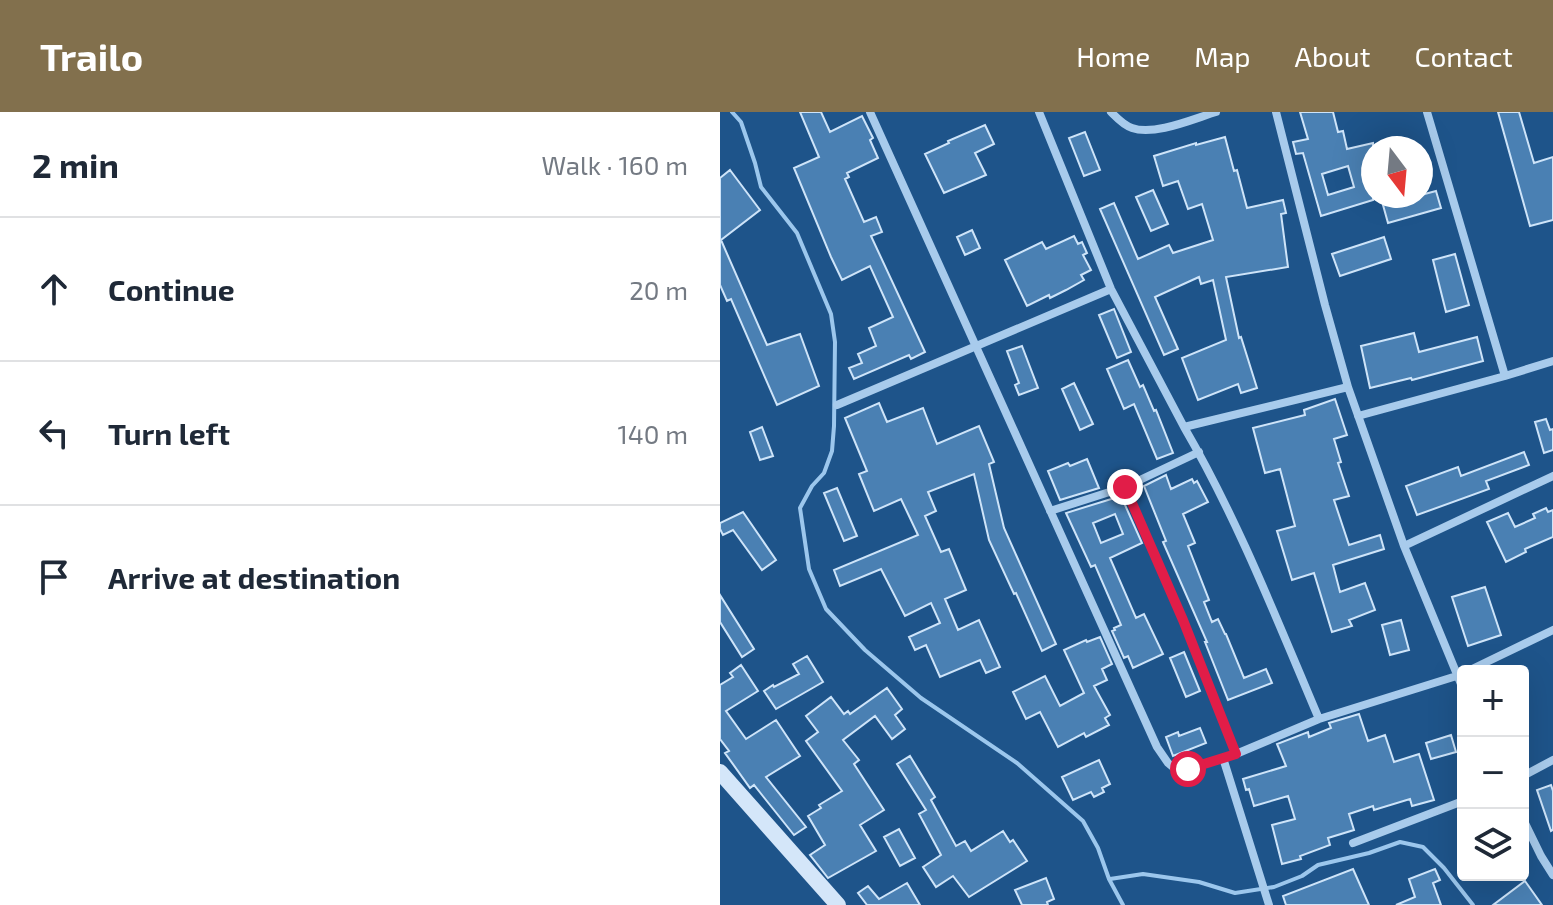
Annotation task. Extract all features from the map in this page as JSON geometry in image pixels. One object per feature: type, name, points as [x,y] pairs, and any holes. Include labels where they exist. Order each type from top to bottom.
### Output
[{"type":"street","points":[[870,112],[1150,733],[1168,763],[1179,770],[1188,769],[1236,754],[1319,719],[1457,676]]},
{"type":"street","points":[[1039,112],[1111,289],[1199,452],[1251,557],[1319,719]]},
{"type":"street","points":[[1111,112],[1124,125],[1135,130],[1153,130],[1216,112]]},
{"type":"street","points":[[1276,112],[1348,387],[1404,546],[1459,665]]},
{"type":"street","points":[[1427,112],[1505,376]]},
{"type":"street","points":[[837,405],[1111,289]]},
{"type":"street","points":[[1358,416],[1553,361]]},
{"type":"street","points":[[1184,427],[1348,387]]},
{"type":"street","points":[[1050,511],[1125,487],[1199,452]]},
{"type":"street","points":[[1404,546],[1553,476]]},
{"type":"street","points":[[1125,487],[1183,620],[1236,754]]},
{"type":"street","points":[[1481,665],[1553,630]]},
{"type":"street","points":[[1223,758],[1269,905]]},
{"type":"street","points":[[1529,773],[1553,760]]},
{"type":"street","points":[[720,772],[838,905]]},
{"type":"street","points":[[1353,843],[1457,803]]},
{"type":"street","points":[[1529,831],[1553,875]]},
{"type":"building","points":[[800,112],[821,112],[830,132],[862,116],[873,138],[870,140],[878,158],[847,173],[849,177],[845,179],[864,222],[876,217],[882,232],[871,236],[925,352],[911,359],[909,355],[854,379],[849,368],[862,363],[858,354],[876,346],[869,328],[893,317],[870,266],[842,280],[831,257],[794,168],[819,157]]},
{"type":"building","points":[[1300,112],[1333,112],[1338,132],[1343,131],[1347,149],[1361,146],[1361,204],[1321,216],[1303,153],[1296,154],[1293,142],[1308,139]],"holes":[[[1348,166],[1354,187],[1328,195],[1322,174]]]},
{"type":"building","points":[[1498,112],[1519,112],[1534,163],[1553,157],[1553,220],[1530,226]]},
{"type":"building","points":[[985,125],[994,144],[975,153],[986,175],[944,193],[925,154]]},
{"type":"building","points":[[1085,132],[1100,170],[1084,176],[1069,138]]},
{"type":"building","points":[[1225,137],[1247,208],[1283,200],[1286,213],[1281,214],[1288,267],[1226,277],[1239,338],[1257,388],[1241,393],[1238,384],[1198,400],[1182,358],[1226,340],[1213,280],[1201,284],[1199,277],[1155,297],[1178,349],[1164,355],[1100,209],[1114,203],[1138,259],[1169,245],[1173,253],[1213,240],[1202,204],[1188,209],[1178,181],[1163,186],[1154,156]]},
{"type":"building","points":[[730,170],[760,210],[721,240],[767,345],[800,334],[819,386],[777,405],[731,299],[727,301],[720,285],[720,178]]},
{"type":"building","points":[[1153,190],[1168,224],[1151,231],[1136,197]]},
{"type":"building","points":[[1436,191],[1441,208],[1388,223],[1384,208],[1433,208],[1433,192]]},
{"type":"building","points":[[972,230],[980,248],[965,255],[957,237]]},
{"type":"building","points":[[1074,236],[1078,244],[1082,242],[1087,253],[1083,255],[1091,270],[1081,275],[1084,280],[1027,306],[1005,260],[1042,242],[1046,249]]},
{"type":"building","points":[[1384,237],[1391,259],[1340,276],[1332,254]]},
{"type":"building","points":[[1455,254],[1469,305],[1446,312],[1433,260]]},
{"type":"building","points":[[1114,309],[1131,352],[1117,358],[1099,315]]},
{"type":"building","points":[[1414,333],[1419,352],[1477,337],[1483,361],[1370,388],[1361,346]]},
{"type":"building","points":[[1022,346],[1038,388],[1019,395],[1015,385],[1019,383],[1007,351]]},
{"type":"building","points":[[1128,360],[1140,387],[1143,385],[1156,410],[1173,453],[1157,459],[1134,404],[1124,409],[1107,369]]},
{"type":"building","points":[[1074,383],[1093,424],[1080,430],[1062,389]]},
{"type":"building","points":[[1335,399],[1347,435],[1334,439],[1349,496],[1334,500],[1349,545],[1380,535],[1384,549],[1333,565],[1340,592],[1365,583],[1375,610],[1349,620],[1352,626],[1332,632],[1314,573],[1292,580],[1277,531],[1295,526],[1280,469],[1265,473],[1253,428],[1305,415],[1304,410]]},
{"type":"building","points":[[879,403],[887,422],[923,408],[937,444],[979,426],[994,462],[989,464],[1004,528],[1056,644],[1042,651],[1014,594],[989,540],[974,474],[928,492],[936,511],[925,516],[941,552],[949,549],[966,590],[945,599],[958,630],[979,620],[1000,667],[986,673],[980,660],[940,677],[926,645],[915,650],[909,637],[940,623],[931,603],[905,616],[881,569],[840,586],[834,570],[918,535],[901,499],[874,511],[859,474],[867,471],[845,418]]},
{"type":"building","points":[[1546,419],[1550,430],[1553,429],[1553,450],[1544,453],[1535,422]]},
{"type":"building","points":[[762,427],[773,456],[760,460],[750,432]]},
{"type":"building","points":[[1524,452],[1529,465],[1486,481],[1489,489],[1417,515],[1406,486],[1458,467],[1461,476]]},
{"type":"building","points":[[1087,459],[1099,488],[1060,500],[1048,471]]},
{"type":"building","points":[[1166,475],[1171,489],[1192,479],[1194,483],[1197,481],[1208,502],[1183,514],[1195,543],[1188,546],[1209,600],[1204,602],[1212,622],[1218,619],[1244,678],[1266,669],[1272,683],[1228,700],[1207,642],[1163,542],[1166,541],[1144,486]]},
{"type":"building","points":[[837,488],[857,536],[844,541],[824,493]]},
{"type":"building","points":[[1121,496],[1142,543],[1110,558],[1136,618],[1144,614],[1163,654],[1133,668],[1128,656],[1124,658],[1112,631],[1121,625],[1095,565],[1091,567],[1066,513]],"holes":[[[1115,514],[1123,534],[1101,543],[1093,523]]]},
{"type":"building","points":[[1546,508],[1548,512],[1553,510],[1553,537],[1525,549],[1526,552],[1506,562],[1487,522],[1508,513],[1515,527],[1535,518],[1533,514]]},
{"type":"building","points":[[743,512],[776,560],[762,570],[733,530],[723,535],[720,529],[720,523]]},
{"type":"building","points":[[1485,587],[1501,635],[1468,646],[1452,597]]},
{"type":"building","points":[[720,595],[754,649],[742,657],[720,622]]},
{"type":"building","points":[[1401,620],[1409,650],[1390,655],[1382,625]]},
{"type":"building","points":[[1100,637],[1112,664],[1102,669],[1107,680],[1094,686],[1110,715],[1105,718],[1109,725],[1086,737],[1084,733],[1058,747],[1040,712],[1026,719],[1013,692],[1045,676],[1060,706],[1084,693],[1064,650]]},
{"type":"building","points":[[1184,652],[1200,691],[1186,697],[1170,658]]},
{"type":"building","points":[[807,656],[823,682],[776,709],[764,691],[799,674],[793,664]]},
{"type":"building","points":[[741,665],[758,691],[726,711],[746,739],[776,720],[800,756],[766,777],[806,827],[794,835],[754,785],[750,788],[725,753],[729,751],[720,739],[720,685],[733,677],[730,673]]},
{"type":"building","points":[[887,688],[902,709],[895,715],[905,729],[892,739],[875,716],[843,740],[859,760],[854,764],[884,810],[860,825],[876,851],[828,878],[810,855],[825,845],[808,816],[842,791],[806,741],[818,732],[806,716],[831,697],[844,714],[848,711],[850,714]]},
{"type":"building","points":[[1359,714],[1368,741],[1385,735],[1394,762],[1419,754],[1434,800],[1412,806],[1410,799],[1349,814],[1354,830],[1328,838],[1330,845],[1282,864],[1272,825],[1295,819],[1288,796],[1254,806],[1243,779],[1286,766],[1277,744],[1308,732],[1309,737],[1331,728],[1329,723]]},
{"type":"building","points":[[1200,728],[1206,743],[1173,756],[1166,737]]},
{"type":"building","points":[[1451,735],[1456,752],[1431,759],[1426,743]]},
{"type":"building","points":[[910,756],[935,797],[931,800],[956,846],[965,841],[971,851],[1003,831],[1027,861],[969,897],[953,876],[936,887],[923,867],[941,855],[919,814],[926,810],[897,764]]},
{"type":"building","points":[[1099,760],[1110,784],[1102,788],[1104,792],[1094,797],[1091,792],[1073,800],[1062,777]]},
{"type":"building","points":[[1551,785],[1553,830],[1551,831],[1537,790]]},
{"type":"building","points":[[899,829],[915,858],[900,866],[884,837]]},
{"type":"building","points":[[1353,869],[1369,905],[1286,905],[1283,896]]},
{"type":"building","points":[[1435,869],[1440,880],[1433,883],[1441,905],[1396,905],[1415,897],[1409,879]]},
{"type":"building","points":[[1046,878],[1054,899],[1047,902],[1048,905],[1022,905],[1015,890]]},
{"type":"building","points":[[1525,881],[1542,905],[1493,905]]},
{"type":"building","points":[[907,883],[920,905],[867,905],[858,893],[868,886],[879,899]]},
{"type":"waterway","points":[[732,112],[741,122],[761,187],[797,233],[831,314],[835,342],[832,451],[824,473],[812,486],[800,508],[809,569],[826,609],[865,650],[921,698],[1017,763],[1083,821],[1123,905]]},
{"type":"waterway","points":[[1110,879],[1143,874],[1199,882],[1235,893],[1274,887],[1302,876],[1318,865],[1400,842],[1423,847],[1473,905]]},
{"type":"route","points":[[1125,487],[1183,620],[1236,754],[1188,769]]}]
